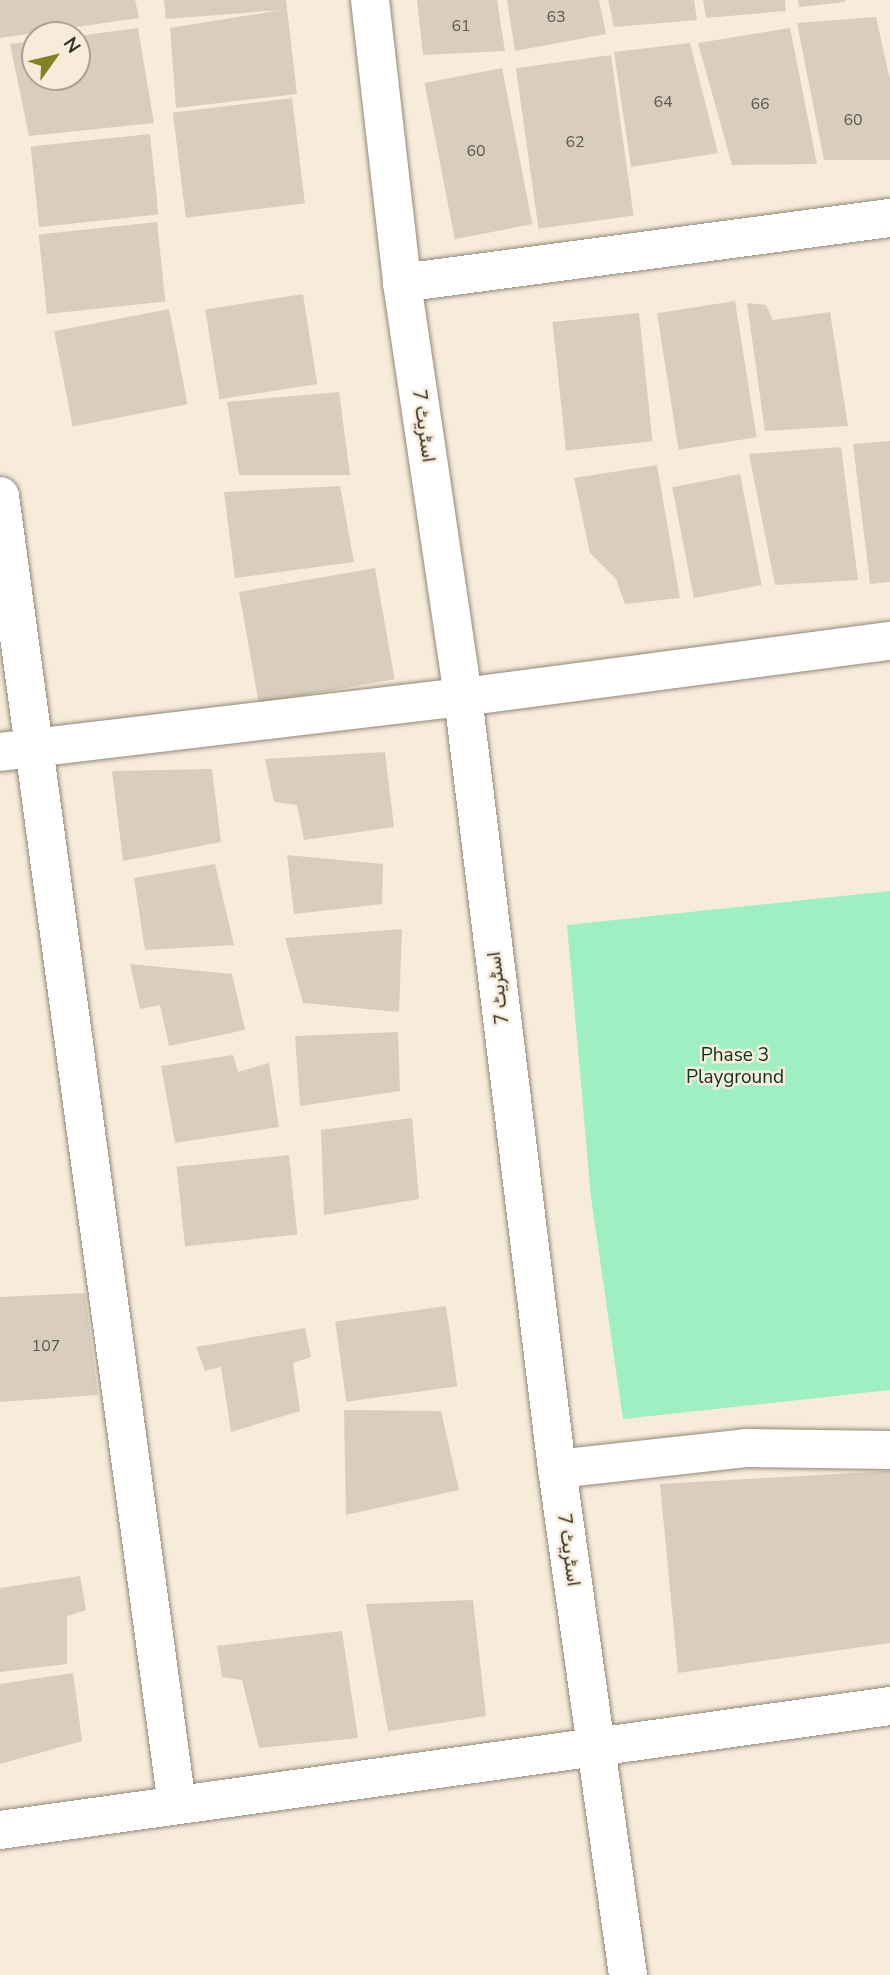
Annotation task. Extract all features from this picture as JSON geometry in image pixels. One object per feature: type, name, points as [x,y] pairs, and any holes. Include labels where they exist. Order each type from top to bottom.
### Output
[{"type":"street","name":"اسٹریٹ 7","points":[[370,0],[402,283],[463,697],[557,1469],[628,1975]]},
{"type":"street","points":[[402,283],[890,218]]},
{"type":"street","points":[[0,496],[17,749],[177,1805]]},
{"type":"street","points":[[17,749],[463,697],[890,641]]},
{"type":"street","points":[[557,1469],[746,1448],[890,1450]]},
{"type":"street","points":[[0,1830],[890,1706]]},
{"type":"green space","name":"Phase 3 Playground","points":[[890,891],[890,1390],[623,1419],[591,1197],[567,925]]},
{"type":"building","points":[[0,0],[135,0],[139,18],[91,25],[91,21],[21,21],[21,35],[0,38]]},
{"type":"building","points":[[164,0],[286,0],[297,94],[176,108],[170,28],[281,10],[166,19]]},
{"type":"building","points":[[417,0],[497,0],[505,51],[423,55]]},
{"type":"building","points":[[507,0],[599,0],[606,34],[515,51]]},
{"type":"building","points":[[608,0],[694,0],[697,20],[614,27]]},
{"type":"building","points":[[703,0],[785,0],[786,11],[706,18]]},
{"type":"building","points":[[798,0],[845,0],[845,2],[799,7]]},
{"type":"building","points":[[876,17],[890,80],[890,160],[824,160],[797,23]]},
{"type":"building","points":[[138,28],[154,123],[29,136],[10,44],[21,43],[21,91],[91,91],[91,34]]},
{"type":"building","points":[[790,28],[817,164],[732,165],[698,43]]},
{"type":"building","points":[[690,43],[718,153],[631,167],[614,52]]},
{"type":"building","points":[[611,55],[634,215],[538,229],[516,68]]},
{"type":"building","points":[[502,68],[532,224],[455,239],[424,83]]},
{"type":"building","points":[[292,98],[305,203],[186,218],[173,113]]},
{"type":"building","points":[[150,134],[158,215],[39,227],[31,147]]},
{"type":"building","points":[[157,222],[165,302],[47,314],[39,234]]},
{"type":"building","points":[[303,294],[317,384],[219,399],[205,309]]},
{"type":"building","points":[[735,301],[757,437],[679,450],[657,313]]},
{"type":"building","points":[[747,303],[766,305],[773,320],[830,312],[848,426],[765,431]]},
{"type":"building","points":[[169,309],[188,404],[73,427],[54,331]]},
{"type":"building","points":[[639,313],[652,441],[566,450],[552,322]]},
{"type":"building","points":[[339,392],[350,475],[239,475],[227,402]]},
{"type":"building","points":[[890,441],[890,582],[870,584],[853,444]]},
{"type":"building","points":[[841,447],[858,580],[775,585],[749,454]]},
{"type":"building","points":[[657,465],[680,598],[625,604],[616,579],[590,553],[574,478]]},
{"type":"building","points":[[740,474],[762,585],[694,598],[672,487]]},
{"type":"building","points":[[340,486],[354,562],[235,578],[224,492]]},
{"type":"building","points":[[375,568],[395,679],[259,703],[239,592]]},
{"type":"building","points":[[385,752],[394,827],[304,840],[297,805],[274,802],[265,759]]},
{"type":"building","points":[[212,769],[221,842],[123,861],[112,771]]},
{"type":"building","points":[[287,855],[383,864],[382,904],[294,914]]},
{"type":"building","points":[[215,864],[234,945],[145,950],[134,878]]},
{"type":"building","points":[[402,929],[399,1012],[303,1003],[285,938]]},
{"type":"building","points":[[130,964],[232,974],[245,1030],[169,1046],[160,1005],[140,1009]]},
{"type":"building","points":[[398,1032],[400,1091],[300,1106],[295,1036]]},
{"type":"building","points":[[233,1055],[238,1072],[269,1063],[279,1127],[175,1143],[161,1066]]},
{"type":"building","points":[[412,1118],[419,1199],[324,1215],[321,1130]]},
{"type":"building","points":[[289,1155],[297,1235],[185,1246],[177,1167]]},
{"type":"building","points":[[85,1293],[98,1395],[0,1402],[0,1297]]},
{"type":"building","points":[[446,1306],[457,1386],[346,1402],[335,1322]]},
{"type":"building","points":[[305,1328],[311,1357],[293,1363],[300,1411],[231,1432],[221,1367],[205,1371],[196,1347]]},
{"type":"building","points":[[344,1410],[441,1411],[459,1490],[346,1515]]},
{"type":"building","points":[[890,1471],[890,1643],[678,1673],[660,1484]]},
{"type":"building","points":[[80,1576],[86,1610],[67,1616],[67,1664],[0,1672],[0,1588]]},
{"type":"building","points":[[473,1600],[486,1716],[388,1731],[366,1604]]},
{"type":"building","points":[[342,1631],[358,1738],[259,1748],[242,1680],[222,1677],[217,1646]]},
{"type":"building","points":[[73,1673],[82,1741],[0,1764],[0,1684]]}]
